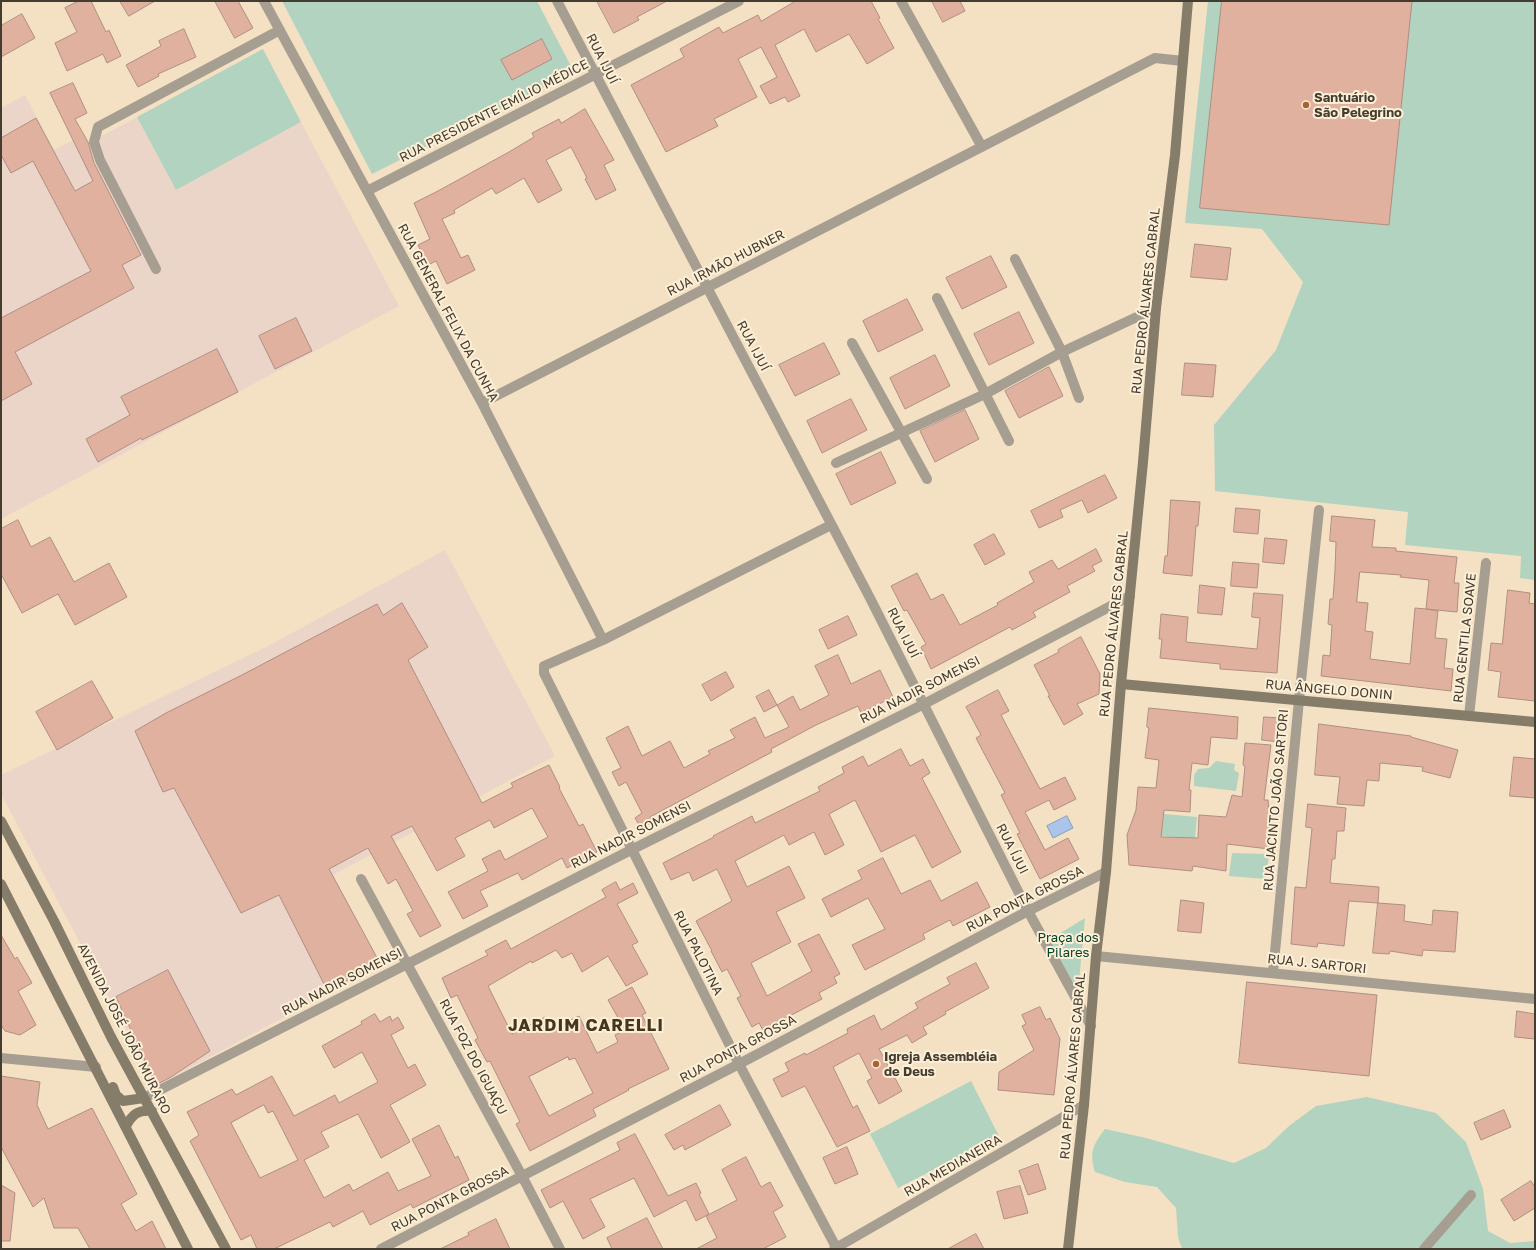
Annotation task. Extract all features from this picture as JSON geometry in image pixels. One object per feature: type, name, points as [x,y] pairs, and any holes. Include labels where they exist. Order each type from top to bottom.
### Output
[{"type":"street","name":"RUA GENERAL FELIX DA CUNHA","points":[[264,1],[482,403],[603,640]]},
{"type":"street","name":"RUA IJUÍ","points":[[557,1],[924,704]]},
{"type":"street","name":"RUA PRESIDENTE EMÍLIO MÉDICE","points":[[367,191],[740,1]]},
{"type":"street","points":[[901,1],[982,147]]},
{"type":"street","name":"RUA PEDRO ÁLVARES CABRAL","points":[[1068,1249],[1084,1105],[1096,956],[1106,872],[1121,684],[1144,455],[1156,308],[1175,155],[1188,1]]},
{"type":"street","points":[[156,269],[100,160],[94,142],[98,126],[280,30]]},
{"type":"street","name":"RUA IRMÃO HUBNER","points":[[482,403],[1155,58],[1183,61]]},
{"type":"street","points":[[1015,259],[1062,352],[1079,398]]},
{"type":"street","points":[[937,298],[1009,441]]},
{"type":"street","points":[[836,463],[985,394],[1062,352],[1156,308]]},
{"type":"street","points":[[852,343],[927,479]]},
{"type":"street","name":"RUA JACINTO JOÃO SARTORI","points":[[1273,973],[1319,510]]},
{"type":"street","points":[[603,640],[831,525]]},
{"type":"street","name":"RUA GENTILA SOAVE","points":[[1469,716],[1486,563]]},
{"type":"street","name":"RUA NADIR SOMENSI","points":[[144,1098],[631,850],[924,704],[1130,596]]},
{"type":"street","name":"RUA PALOTINA","points":[[603,640],[544,666],[546,679],[739,1064],[836,1249]]},
{"type":"street","name":"RUA ÂNGELO DONIN","points":[[1121,684],[1535,722]]},
{"type":"street","name":"RUA ÍJUI","points":[[924,704],[1028,911],[1091,1026]]},
{"type":"street","name":"AVENIDA JOSÉ JOÃO MURARO","points":[[1,821],[54,921],[111,1037],[226,1249]]},
{"type":"street","name":"RUA PONTA GROSSA","points":[[381,1249],[739,1064],[1028,911],[1106,872]]},
{"type":"street","name":"RUA FOZ DO IGUAÇU","points":[[361,879],[408,963],[560,1249]]},
{"type":"street","points":[[1,884],[188,1249]]},
{"type":"street","name":"RUA J. SARTORI","points":[[1096,956],[1535,999]]},
{"type":"street","points":[[1,1058],[96,1067],[103,1070],[110,1081],[116,1096],[123,1101],[132,1101],[144,1098]]},
{"type":"street","name":"RUA MEDIANEIRA","points":[[836,1249],[1084,1105]]},
{"type":"street","points":[[126,1126],[130,1118],[140,1111],[152,1111]]},
{"type":"street","points":[[1424,1249],[1471,1195]]},
{"type":"shaded area","points":[[25,95],[54,150],[84,135],[89,143],[137,117],[176,190],[301,122],[399,306],[1,519],[1,108]]},
{"type":"shaded area","points":[[445,550],[555,756],[333,875],[381,965],[156,1086],[1,794],[1,775],[266,647]]},
{"type":"green space","points":[[282,1],[537,1],[574,72],[372,174]]},
{"type":"green space","points":[[1208,1],[1535,1],[1535,580],[1520,578],[1521,556],[1405,545],[1408,512],[1215,491],[1214,425],[1276,350],[1303,282],[1262,229],[1185,223]]},
{"type":"green space","points":[[263,49],[301,122],[176,190],[137,117]]},
{"type":"green space","points":[[1216,761],[1235,764],[1234,770],[1239,773],[1236,791],[1194,786],[1194,775],[1198,769],[1209,768]]},
{"type":"green space","points":[[1164,814],[1197,817],[1195,839],[1161,836]]},
{"type":"green space","points":[[1232,853],[1269,854],[1266,879],[1229,876]]},
{"type":"green space","name":"Praça dos Pilares","points":[[1085,918],[1078,992],[1049,940]]},
{"type":"green space","points":[[971,1081],[999,1136],[898,1188],[870,1134]]},
{"type":"green space","points":[[1367,1097],[1436,1113],[1466,1142],[1483,1189],[1488,1231],[1510,1243],[1535,1241],[1535,1249],[1182,1249],[1178,1237],[1176,1208],[1157,1187],[1125,1182],[1095,1172],[1093,1165],[1093,1149],[1105,1129],[1146,1138],[1234,1163],[1266,1148],[1289,1126],[1316,1106]]},
{"type":"water","points":[[1067,816],[1073,828],[1053,838],[1047,826]]},
{"type":"building","points":[[79,1],[91,1],[106,32],[109,30],[121,56],[107,63],[103,54],[67,71],[55,43],[77,32],[65,8]]},
{"type":"building","points":[[120,1],[155,1],[129,16]]},
{"type":"building","points":[[215,1],[238,1],[253,28],[235,38]]},
{"type":"building","points":[[597,1],[667,1],[637,17],[639,20],[614,33]]},
{"type":"building","points":[[796,1],[871,1],[880,18],[878,19],[894,48],[867,64],[849,34],[816,52],[804,29],[775,45],[800,96],[788,102],[785,97],[770,104],[760,86],[777,77],[761,47],[738,59],[757,97],[714,119],[718,126],[666,152],[631,85],[684,57],[680,49],[719,27],[723,33],[758,15],[761,21]]},
{"type":"building","points":[[932,1],[960,1],[965,11],[943,22]]},
{"type":"building","name":"Santuário São Pelegrino","points":[[1222,1],[1412,1],[1389,225],[1200,208]]},
{"type":"building","points":[[22,14],[35,38],[1,57],[1,26]]},
{"type":"building","points":[[184,29],[196,57],[158,74],[159,76],[138,87],[126,65],[161,46],[159,41]]},
{"type":"building","points":[[542,39],[552,59],[512,80],[501,60]]},
{"type":"building","points":[[73,83],[87,113],[75,119],[88,142],[94,163],[141,255],[122,265],[134,288],[15,352],[32,384],[1,401],[1,318],[91,271],[33,161],[11,173],[1,155],[1,138],[36,118],[75,191],[93,181],[50,93]]},
{"type":"building","points":[[585,109],[614,160],[604,165],[616,190],[596,200],[585,179],[587,178],[571,147],[546,160],[562,190],[538,203],[524,178],[496,194],[492,188],[454,210],[455,213],[442,219],[461,258],[468,255],[475,270],[447,284],[436,261],[428,265],[418,245],[430,239],[414,203],[509,152],[534,137],[532,133],[559,119],[561,123]]},
{"type":"building","points":[[1195,244],[1231,248],[1227,280],[1191,277]]},
{"type":"building","points":[[991,256],[1007,287],[962,309],[946,278]]},
{"type":"building","points":[[907,299],[923,330],[878,352],[863,321]]},
{"type":"building","points":[[1019,312],[1034,343],[989,365],[974,334]]},
{"type":"building","points":[[296,318],[312,351],[275,369],[259,336]]},
{"type":"building","points":[[824,343],[840,374],[795,396],[779,365]]},
{"type":"building","points":[[217,349],[238,392],[142,440],[141,438],[98,462],[86,439],[130,415],[121,397]]},
{"type":"building","points":[[935,355],[950,386],[905,409],[890,378]]},
{"type":"building","points":[[1185,363],[1216,365],[1213,397],[1182,395]]},
{"type":"building","points":[[1049,367],[1063,396],[1019,418],[1005,391]]},
{"type":"building","points":[[851,399],[867,430],[822,453],[807,421]]},
{"type":"building","points":[[965,410],[979,439],[935,462],[920,431]]},
{"type":"building","points":[[881,452],[896,483],[851,505],[836,474]]},
{"type":"building","points":[[1105,475],[1117,498],[1088,513],[1082,500],[1060,510],[1063,517],[1039,528],[1031,511]]},
{"type":"building","points":[[1171,500],[1200,502],[1198,526],[1196,526],[1192,576],[1163,573],[1165,556],[1167,556]]},
{"type":"building","points":[[1236,508],[1260,510],[1258,534],[1234,532]]},
{"type":"building","points":[[1332,516],[1375,520],[1372,547],[1396,548],[1396,551],[1457,557],[1454,583],[1459,583],[1457,612],[1426,609],[1438,611],[1435,638],[1447,639],[1444,668],[1453,669],[1451,691],[1321,676],[1323,655],[1330,656],[1332,625],[1328,624],[1330,599],[1333,599],[1336,542],[1330,541]],"holes":[[[1360,572],[1401,575],[1400,577],[1429,580],[1426,609],[1415,608],[1410,664],[1370,659],[1373,632],[1365,631],[1368,603],[1357,602]]]},
{"type":"building","points":[[18,520],[31,547],[50,537],[74,582],[109,563],[127,597],[75,625],[58,594],[22,613],[1,574],[1,529]]},
{"type":"building","points":[[994,534],[1005,554],[985,565],[974,545]]},
{"type":"building","points":[[1265,538],[1287,540],[1284,564],[1263,562]]},
{"type":"building","points":[[1096,549],[1102,561],[1092,566],[1095,571],[1067,586],[1070,592],[1033,612],[1036,617],[1012,630],[1010,627],[931,669],[921,647],[926,644],[907,610],[904,611],[891,586],[917,573],[931,600],[943,594],[960,625],[998,605],[997,603],[1034,582],[1029,572],[1052,560],[1058,569]]},
{"type":"building","points":[[1233,562],[1259,564],[1257,588],[1231,586]]},
{"type":"building","points":[[1200,585],[1225,588],[1222,615],[1198,613]]},
{"type":"building","points":[[1508,590],[1530,593],[1529,603],[1535,604],[1535,701],[1498,697],[1501,672],[1488,670],[1491,643],[1502,644]]},
{"type":"building","points":[[1254,593],[1283,595],[1277,673],[1220,669],[1220,664],[1160,658],[1162,639],[1159,639],[1161,614],[1188,617],[1186,642],[1257,649],[1260,618],[1252,617]]},
{"type":"building","points":[[402,603],[428,647],[408,660],[482,803],[513,787],[511,783],[549,765],[579,826],[583,824],[597,852],[567,868],[562,858],[522,880],[518,873],[480,891],[488,906],[463,919],[448,892],[488,871],[482,859],[500,850],[505,860],[548,837],[532,808],[494,828],[490,820],[455,838],[465,856],[437,871],[412,826],[391,836],[441,926],[420,937],[407,914],[413,911],[396,879],[388,884],[368,848],[329,869],[381,965],[327,990],[279,895],[241,913],[174,788],[163,792],[135,731],[166,713],[377,604],[383,615]]},
{"type":"building","points":[[848,616],[857,635],[828,649],[819,630]]},
{"type":"building","points":[[1081,637],[1100,674],[1099,694],[1077,704],[1083,714],[1064,725],[1048,696],[1050,696],[1034,665],[1059,652],[1058,650]]},
{"type":"building","points":[[838,655],[851,684],[880,670],[893,697],[861,713],[858,706],[816,725],[771,749],[772,752],[650,817],[652,822],[641,828],[635,818],[642,813],[626,782],[619,786],[612,772],[621,768],[606,738],[628,726],[642,756],[670,741],[684,768],[710,754],[708,751],[735,738],[730,730],[755,717],[765,738],[789,727],[777,705],[793,696],[800,710],[829,695],[815,666]]},
{"type":"building","points":[[726,672],[734,687],[711,701],[702,685]]},
{"type":"building","points":[[92,681],[113,718],[57,750],[36,712]]},
{"type":"building","points":[[769,690],[777,705],[764,712],[756,697]]},
{"type":"building","points":[[998,690],[1009,711],[1001,715],[1040,789],[1065,777],[1076,799],[1054,810],[1049,800],[1025,812],[1045,850],[1068,838],[1079,859],[1040,879],[1017,834],[1020,833],[1001,795],[1005,793],[976,738],[981,735],[966,707]]},
{"type":"building","points":[[1149,708],[1238,717],[1237,739],[1211,737],[1208,765],[1192,763],[1189,790],[1191,790],[1190,812],[1164,810],[1161,837],[1198,838],[1199,815],[1226,817],[1232,795],[1242,797],[1245,766],[1243,765],[1245,743],[1271,745],[1264,800],[1268,800],[1270,821],[1272,822],[1269,849],[1227,844],[1226,871],[1193,866],[1192,871],[1129,865],[1127,835],[1136,810],[1138,787],[1156,788],[1159,760],[1145,758],[1149,728],[1147,727]]},
{"type":"building","points":[[1264,717],[1281,718],[1279,742],[1262,740]]},
{"type":"building","points":[[1319,724],[1411,736],[1458,750],[1450,778],[1422,771],[1423,767],[1380,763],[1379,781],[1367,780],[1364,806],[1337,804],[1340,777],[1315,775]]},
{"type":"building","points":[[901,749],[910,766],[923,759],[930,773],[922,778],[961,852],[932,868],[915,835],[881,852],[855,800],[829,814],[844,845],[825,855],[814,832],[789,845],[784,835],[735,861],[747,887],[789,866],[805,898],[776,912],[791,942],[751,963],[767,996],[812,971],[798,944],[819,934],[840,974],[834,977],[837,983],[819,993],[822,999],[763,1030],[759,1023],[752,1027],[737,998],[741,996],[727,969],[722,972],[696,921],[732,901],[717,869],[693,881],[689,872],[671,880],[663,863],[752,816],[755,823],[820,791],[818,787],[844,773],[842,767],[863,756],[868,766]]},
{"type":"building","points":[[1514,757],[1535,759],[1535,798],[1510,796]]},
{"type":"building","points":[[1308,804],[1346,808],[1344,831],[1337,831],[1335,859],[1332,859],[1330,883],[1379,887],[1378,903],[1349,901],[1344,946],[1318,943],[1317,947],[1291,944],[1295,887],[1306,888],[1312,828],[1306,827]]},
{"type":"building","points":[[883,858],[901,894],[930,880],[941,901],[977,882],[990,907],[953,926],[950,920],[923,934],[925,939],[865,970],[852,945],[885,929],[868,898],[831,917],[822,899],[862,879],[858,871]]},
{"type":"building","points":[[616,882],[620,890],[633,883],[638,893],[617,904],[638,942],[632,945],[648,974],[626,986],[608,956],[582,972],[572,953],[562,958],[556,950],[532,963],[531,961],[488,986],[512,1034],[545,1017],[551,1029],[579,1016],[597,1053],[618,1042],[615,1035],[625,1030],[608,1000],[632,987],[646,1013],[642,1015],[669,1069],[628,1089],[629,1090],[593,1109],[596,1116],[530,1151],[516,1124],[520,1122],[490,1061],[487,1062],[475,1040],[478,1038],[457,995],[451,998],[442,978],[488,955],[485,951],[506,940],[511,949],[606,897],[602,890]],"holes":[[[568,1057],[569,1060],[575,1058],[593,1093],[549,1116],[529,1077]]]},
{"type":"building","points":[[1181,900],[1204,903],[1201,933],[1178,931]]},
{"type":"building","points":[[1378,903],[1405,905],[1404,921],[1432,925],[1433,910],[1458,912],[1455,952],[1423,950],[1422,956],[1390,951],[1389,954],[1373,953]]},
{"type":"building","points":[[1,935],[15,959],[17,957],[32,983],[18,991],[36,1025],[20,1035],[5,1031],[1,1025]]},
{"type":"building","points":[[976,963],[989,988],[945,1012],[946,1014],[923,1027],[927,1034],[912,1043],[907,1035],[879,1049],[902,1091],[879,1104],[867,1081],[872,1078],[859,1053],[833,1067],[853,1108],[857,1105],[870,1131],[837,1147],[805,1086],[782,1097],[773,1079],[789,1071],[785,1063],[805,1053],[806,1055],[848,1033],[847,1029],[874,1015],[881,1030],[918,1008],[915,1003],[950,984],[947,978]]},
{"type":"building","points":[[168,970],[210,1051],[171,1077],[156,1085],[116,997]]},
{"type":"building","points":[[1247,982],[1377,995],[1369,1076],[1239,1063]]},
{"type":"building","points":[[1040,1007],[1046,1020],[1050,1018],[1060,1039],[1054,1095],[998,1090],[999,1072],[1034,1050],[1022,1026],[1026,1024],[1022,1015]]},
{"type":"building","points":[[1517,1011],[1535,1014],[1535,1039],[1515,1037]]},
{"type":"building","points":[[375,1014],[380,1022],[390,1016],[392,1021],[398,1017],[404,1028],[391,1035],[408,1068],[415,1064],[426,1085],[390,1105],[410,1142],[381,1158],[358,1114],[321,1132],[329,1147],[304,1160],[324,1198],[349,1184],[353,1191],[388,1172],[398,1191],[431,1176],[412,1139],[439,1125],[455,1158],[458,1156],[469,1180],[413,1208],[411,1204],[370,1225],[363,1211],[333,1227],[330,1222],[274,1249],[257,1249],[251,1235],[241,1240],[190,1141],[199,1135],[187,1112],[232,1089],[236,1095],[272,1076],[294,1116],[335,1095],[339,1103],[378,1082],[362,1052],[334,1068],[322,1046],[362,1024],[361,1022]],"holes":[[[264,1105],[268,1113],[273,1111],[298,1160],[260,1178],[231,1123]]]},
{"type":"building","points":[[1,1076],[40,1082],[37,1105],[48,1129],[92,1108],[137,1194],[121,1204],[136,1231],[152,1221],[166,1249],[90,1249],[78,1228],[54,1228],[44,1198],[33,1207],[1,1147]]},
{"type":"building","points":[[720,1105],[731,1125],[685,1150],[683,1145],[674,1150],[665,1135]]},
{"type":"building","points":[[1504,1110],[1511,1127],[1481,1140],[1474,1123]]},
{"type":"building","points":[[635,1134],[668,1196],[696,1183],[701,1193],[699,1194],[709,1214],[696,1221],[686,1200],[654,1217],[634,1178],[590,1199],[605,1227],[583,1239],[563,1201],[550,1208],[541,1190],[620,1150],[617,1143]]},
{"type":"building","points":[[847,1147],[858,1174],[835,1184],[823,1158]]},
{"type":"building","points":[[746,1157],[761,1187],[770,1182],[783,1206],[773,1212],[786,1237],[763,1249],[696,1249],[717,1238],[706,1216],[737,1200],[722,1170]]},
{"type":"building","points":[[1038,1164],[1046,1189],[1028,1195],[1019,1171]]},
{"type":"building","points":[[1531,1181],[1535,1187],[1535,1208],[1514,1221],[1501,1200]]},
{"type":"building","points":[[1,1185],[15,1193],[10,1241],[1,1241]]},
{"type":"building","points":[[1020,1186],[1028,1213],[1004,1219],[997,1192]]},
{"type":"building","points":[[647,1218],[663,1249],[612,1249],[607,1238]]},
{"type":"building","points":[[496,1219],[510,1249],[440,1249],[469,1235],[468,1233]]},
{"type":"building","points":[[976,1234],[984,1249],[948,1249]]},
{"type":"place","name":"Santuário São Pelegrino","points":[[1306,105]]},
{"type":"place","name":"Igreja Assembléia de Deus","points":[[876,1064]]},
{"type":"district","name":"JARDIM CARELLI","points":[[586,1026]]}]
